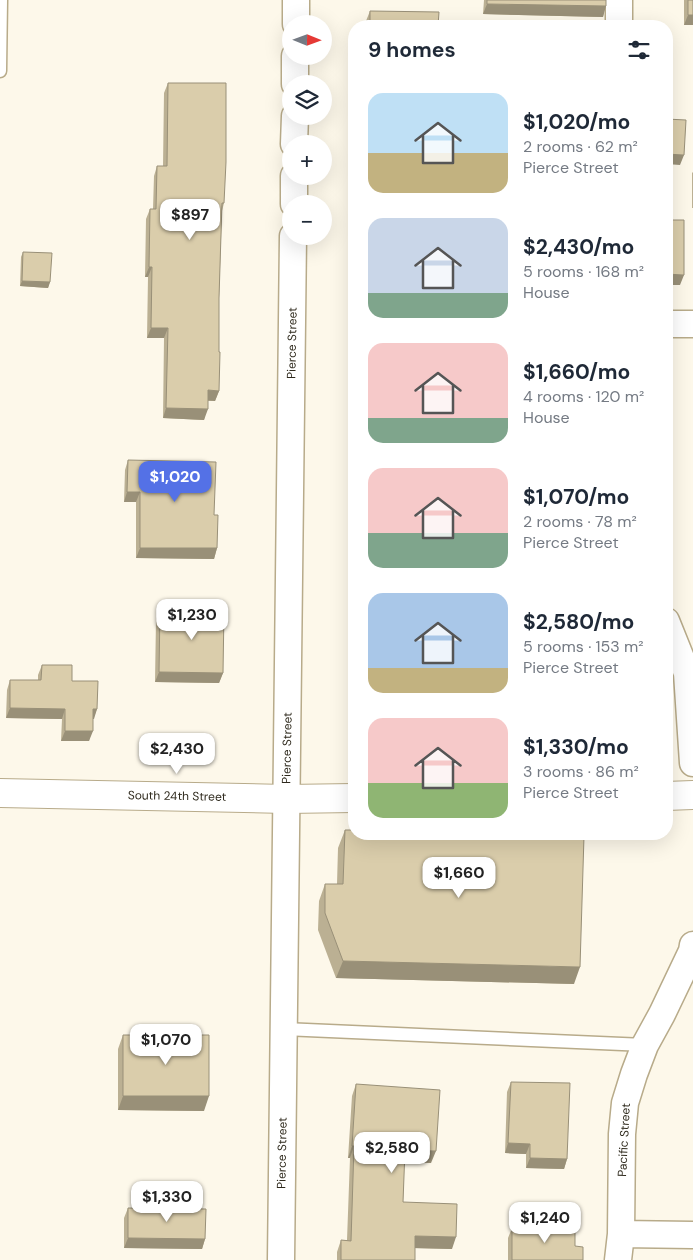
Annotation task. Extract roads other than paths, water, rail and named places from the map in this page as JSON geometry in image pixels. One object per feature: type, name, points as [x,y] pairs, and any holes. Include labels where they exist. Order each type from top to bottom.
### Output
[{"type":"main road","name":"South 24th Street","points":[[0,793],[286,799],[348,798]]},
{"type":"main road","points":[[673,796],[693,796]]},
{"type":"street","points":[[296,0],[296,15]]},
{"type":"street","points":[[619,0],[619,20]]},
{"type":"street","name":"Pierce Street","points":[[281,1260],[293,245]]},
{"type":"street","points":[[673,324],[693,324]]},
{"type":"street","points":[[673,638],[687,673],[693,763]]},
{"type":"street","name":"Pacific Street","points":[[618,1260],[621,1234],[622,1134],[625,1103],[645,1045],[692,952],[693,945]]},
{"type":"street","points":[[621,1234],[693,1235]]},
{"type":"lane","points":[[0,71],[1,0]]},
{"type":"lane","points":[[284,1029],[645,1045]]}]
